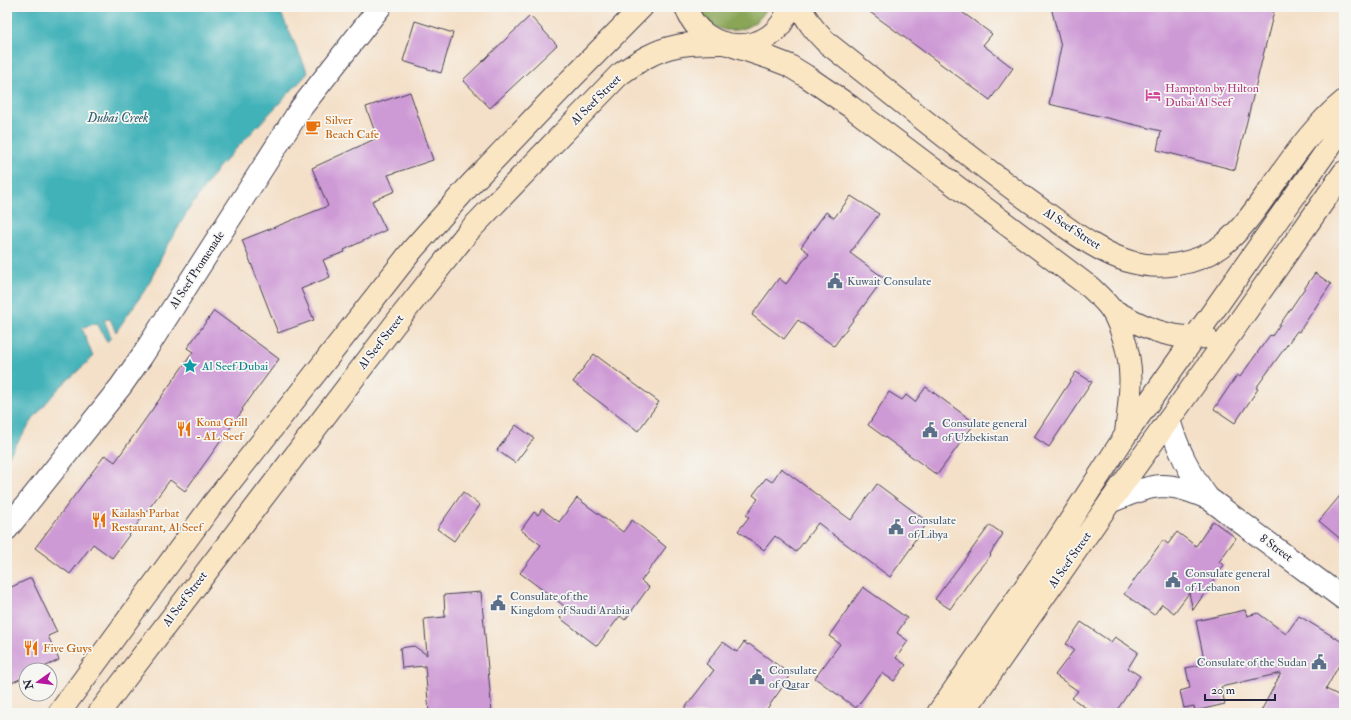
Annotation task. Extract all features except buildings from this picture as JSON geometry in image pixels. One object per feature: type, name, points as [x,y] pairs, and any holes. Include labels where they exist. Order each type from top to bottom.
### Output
[{"type":"street","name":"Al Seef Promenade","points":[[7,529],[121,386],[142,356],[300,108],[380,7]]},
{"type":"street","points":[[59,713],[212,505],[413,249],[473,181],[642,7]]},
{"type":"street","name":"Al Seef Street","points":[[686,7],[689,16],[707,37],[788,65],[806,76],[1091,288],[1111,309],[1121,328],[1130,361],[1131,386],[1125,436]]},
{"type":"street","name":"Al Seef Street","points":[[99,713],[380,342],[439,267],[473,226],[619,75],[637,62],[656,52],[677,46],[698,43],[747,45],[760,41],[772,34],[781,24],[789,7]]},
{"type":"street","name":"Al Seef Street","points":[[801,7],[804,16],[814,31],[827,43],[1011,188],[1078,236],[1109,253],[1130,262],[1169,266],[1188,262],[1204,256],[1220,247],[1233,236],[1245,222],[1303,142],[1319,124],[1344,101]]},
{"type":"street","name":"Al Seef Street","points":[[938,713],[1051,550],[1125,436],[1196,338],[1344,126]]},
{"type":"street","name":"Al Seef Street","points":[[963,713],[1110,502],[1234,330],[1344,172]]},
{"type":"street","points":[[1111,309],[1144,327],[1178,337],[1209,337],[1234,330]]},
{"type":"street","name":"8 Street","points":[[1168,420],[1181,454],[1196,482],[1208,498],[1344,599]]},
{"type":"street","name":"8 Street","points":[[1110,502],[1136,492],[1162,486],[1186,490],[1208,498]]},
{"type":"green space","points":[[696,7],[768,7],[763,15],[749,26],[733,31],[715,27],[707,22]]},
{"type":"water","name":"Dubai Creek","points":[[7,7],[288,7],[280,11],[308,73],[218,168],[189,209],[164,252],[147,287],[116,332],[110,319],[104,320],[111,337],[107,342],[97,323],[82,328],[93,357],[58,389],[36,415],[7,458]]},
{"type":"place","name":"Hampton by Hilton Dubai Al Seef","points":[[1153,95]]},
{"type":"place","name":"Silver Beach Cafe","points":[[313,127]]},
{"type":"place","name":"Kuwait Consulate","points":[[835,281]]},
{"type":"place","name":"Al Seef Dubai","points":[[190,366]]},
{"type":"place","name":"Kona Grill - AL Seef","points":[[184,429]]},
{"type":"place","name":"Consulate general of Uzbekistan","points":[[930,430]]},
{"type":"place","name":"Kailash Parbat Restaurant, Al Seef","points":[[99,520]]},
{"type":"place","name":"Consulate of Libya","points":[[896,527]]},
{"type":"place","name":"Consulate general of Lebanon","points":[[1173,580]]},
{"type":"place","name":"Consulate of the Kingdom of Saudi Arabia","points":[[498,603]]},
{"type":"place","name":"Five Guys","points":[[31,648]]},
{"type":"place","name":"Consulate of the Sudan","points":[[1319,662]]},
{"type":"place","name":"Consulate of Qatar","points":[[757,677]]}]
